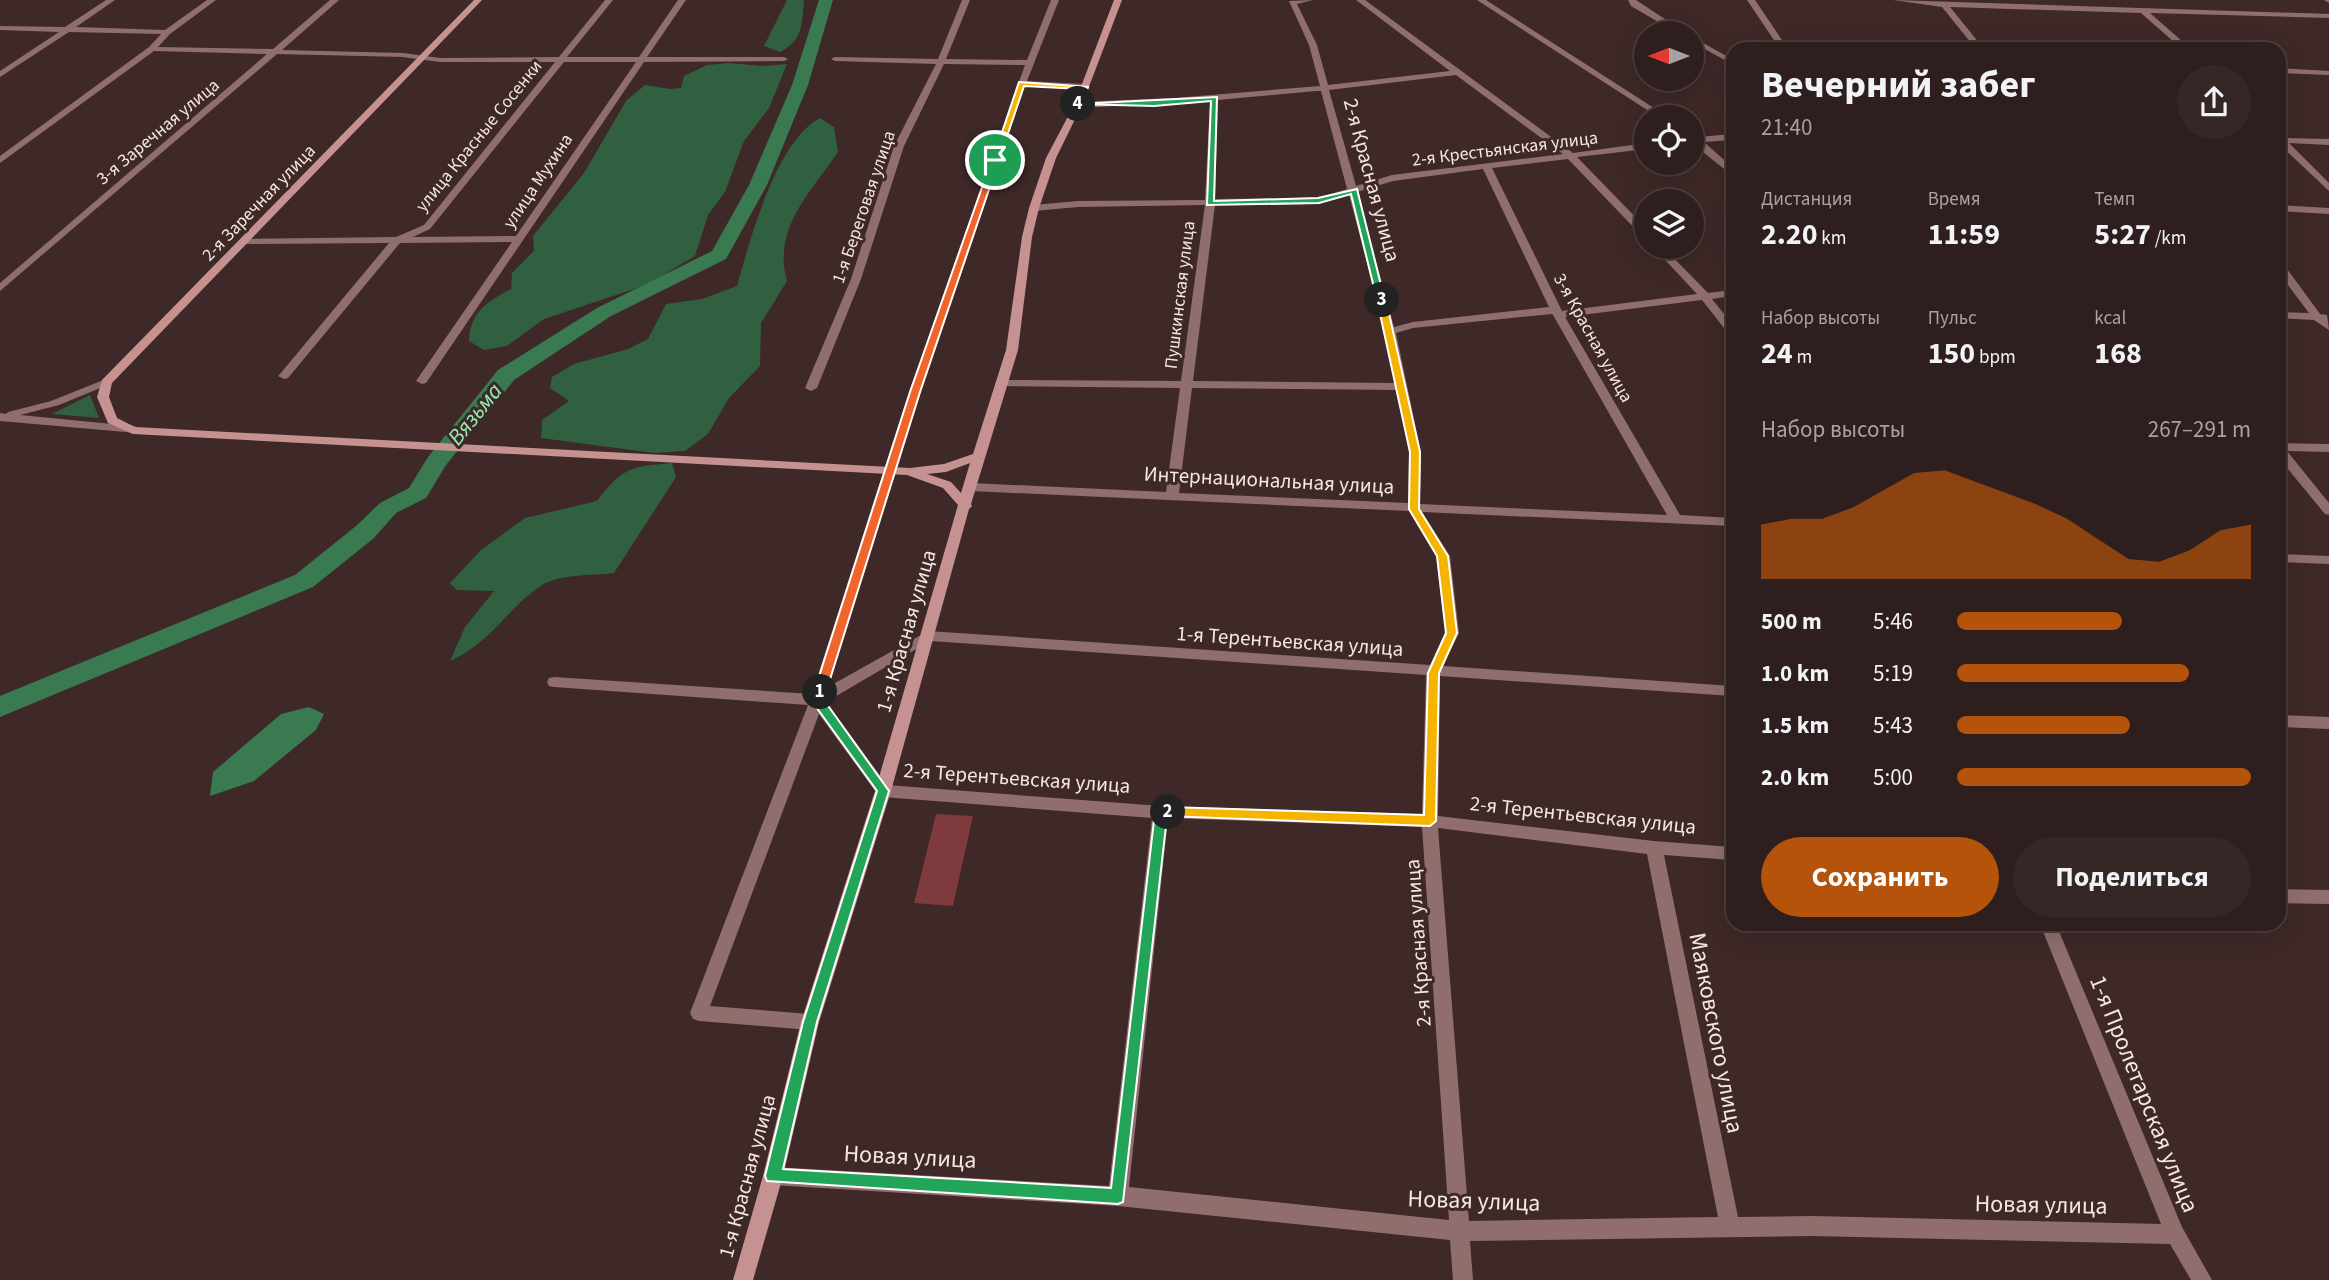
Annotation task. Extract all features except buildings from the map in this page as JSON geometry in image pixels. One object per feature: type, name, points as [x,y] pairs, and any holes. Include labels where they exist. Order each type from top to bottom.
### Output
[{"type":"main road","name":"2-я Заречная улица","points":[[106,382],[478,0]]},
{"type":"main road","name":"1-я Красная улица","points":[[743,1280],[773,1176],[810,1022],[883,791],[978,456],[1012,350],[1027,237],[1034,208],[1051,158],[1078,106],[1118,0]]},
{"type":"main road","points":[[106,382],[103,397],[105,409],[112,420],[133,430],[892,471],[946,468],[978,456]]},
{"type":"main road","points":[[908,471],[947,485],[966,506]]},
{"type":"street","points":[[2,73],[111,0]]},
{"type":"street","points":[[0,160],[152,49],[167,32],[212,0]]},
{"type":"street","name":"3-я Заречная улица","points":[[0,288],[335,0]]},
{"type":"street","name":"улица Красные Сосенки","points":[[284,376],[397,240],[427,227],[609,0]]},
{"type":"street","name":"улица Мухина","points":[[422,380],[681,0]]},
{"type":"street","name":"1-я Береговая улица","points":[[811,388],[856,279],[899,146],[941,62],[966,0]]},
{"type":"street","points":[[810,1022],[699,1013],[817,700],[915,392],[1022,83],[1055,0]]},
{"type":"street","name":"2-я Красная улица","points":[[1309,0],[1292,3],[1313,45],[1390,331],[1415,452],[1414,509],[1443,556],[1452,633],[1433,673],[1430,821],[1463,1280]]},
{"type":"street","points":[[1360,0],[1570,155],[1634,221]]},
{"type":"street","points":[[1481,0],[1645,105]]},
{"type":"street","points":[[1632,0],[1634,4],[1662,21]]},
{"type":"street","points":[[1751,0],[1779,42]]},
{"type":"street","points":[[1897,0],[1944,5],[2329,16]]},
{"type":"street","points":[[2087,0],[2095,8]]},
{"type":"street","points":[[1944,5],[1974,42]]},
{"type":"street","points":[[2141,9],[2180,42]]},
{"type":"street","points":[[0,28],[167,32]]},
{"type":"street","points":[[1704,46],[1726,59]]},
{"type":"street","points":[[152,49],[424,57],[440,60],[784,60]]},
{"type":"street","points":[[835,59],[1029,64]]},
{"type":"street","points":[[2286,70],[2329,73]]},
{"type":"street","points":[[1078,106],[1214,99],[1459,72]]},
{"type":"street","points":[[1022,83],[1085,87]]},
{"type":"street","name":"Пушкинская улица","points":[[1172,495],[1210,204],[1214,99]]},
{"type":"street","points":[[1704,138],[1726,137]]},
{"type":"street","points":[[2286,139],[2329,142]]},
{"type":"street","points":[[2286,145],[2329,188]]},
{"type":"street","points":[[1704,147],[1726,166]]},
{"type":"street","name":"2-я Крестьянская улица","points":[[1034,208],[1078,204],[1319,201],[1392,178],[1634,148]]},
{"type":"street","name":"3-я Красная улица","points":[[1487,168],[1557,312],[1677,521]]},
{"type":"street","points":[[2286,208],[2329,211]]},
{"type":"street","points":[[244,241],[517,239]]},
{"type":"street","points":[[1670,259],[1704,295],[1726,323]]},
{"type":"street","points":[[2286,273],[2329,327]]},
{"type":"street","points":[[1390,331],[1413,326],[1726,293]]},
{"type":"street","points":[[2286,315],[2323,317]]},
{"type":"street","points":[[0,417],[55,403],[106,382]]},
{"type":"street","points":[[1001,383],[1402,387]]},
{"type":"street","points":[[0,417],[133,430]]},
{"type":"street","points":[[2286,447],[2329,448]]},
{"type":"street","points":[[2286,457],[2329,511]]},
{"type":"street","name":"Интернациональная улица","points":[[971,487],[1726,522]]},
{"type":"street","points":[[2286,558],[2329,560]]},
{"type":"street","points":[[554,682],[817,700],[928,636]]},
{"type":"street","name":"1-я Терентьевская улица","points":[[928,636],[1433,673],[1726,691]]},
{"type":"street","points":[[817,700],[883,791]]},
{"type":"street","points":[[2286,721],[2329,723]]},
{"type":"street","name":"2-я Терентьевская улица","points":[[883,791],[1161,812],[1430,821],[1654,848],[1726,853]]},
{"type":"street","points":[[1118,1196],[1161,812]]},
{"type":"street","name":"Маяковского улица","points":[[1654,848],[1730,1227]]},
{"type":"street","points":[[2286,896],[2329,897]]},
{"type":"street","name":"1-я Пролетарская улица","points":[[2051,931],[2175,1234],[2202,1280]]},
{"type":"street","name":"Новая улица","points":[[773,1176],[1118,1196],[1461,1231],[1811,1226],[2175,1234]]},
{"type":"shaded area","points":[[787,0],[804,0],[803,16],[797,37],[788,48],[780,52],[764,46]]},
{"type":"shaded area","points":[[729,63],[763,66],[787,64],[769,108],[744,141],[725,192],[708,215],[695,256],[646,285],[544,319],[507,346],[484,350],[469,341],[476,315],[487,304],[511,289],[512,273],[534,251],[533,236],[584,173],[626,101],[645,85],[681,88],[684,76],[707,65]]},
{"type":"shaded area","points":[[820,118],[834,127],[838,152],[806,197],[789,228],[784,262],[787,281],[761,323],[760,366],[729,398],[708,434],[685,451],[654,453],[541,438],[542,420],[569,401],[550,388],[552,377],[574,364],[628,349],[648,339],[666,304],[702,299],[737,286],[757,219],[778,169],[790,147],[804,130]]},
{"type":"shaded area","points":[[90,395],[99,418],[52,414]]},
{"type":"shaded area","points":[[672,463],[676,477],[614,573],[565,577],[539,587],[488,636],[450,661],[465,627],[494,591],[457,590],[450,583],[481,550],[525,518],[597,501],[614,481],[628,471]]},
{"type":"shaded area","points":[[309,707],[324,714],[316,730],[254,781],[210,796],[213,772],[281,714]]},
{"type":"waterway","name":"Вязьма","points":[[0,707],[304,581],[365,532],[388,508],[418,493],[436,462],[506,375],[604,312],[719,255],[758,185],[800,85],[826,0]]},
{"type":"route","points":[[1022,83],[1085,87],[1078,106],[1214,99],[1210,204],[1238,201],[1319,201],[1354,191],[1390,331],[1415,452],[1414,509],[1443,556],[1452,633],[1433,673],[1430,821],[1161,812],[1118,1196],[773,1176],[810,1022],[883,791],[817,700],[915,392],[995,160],[1022,83]]}]
